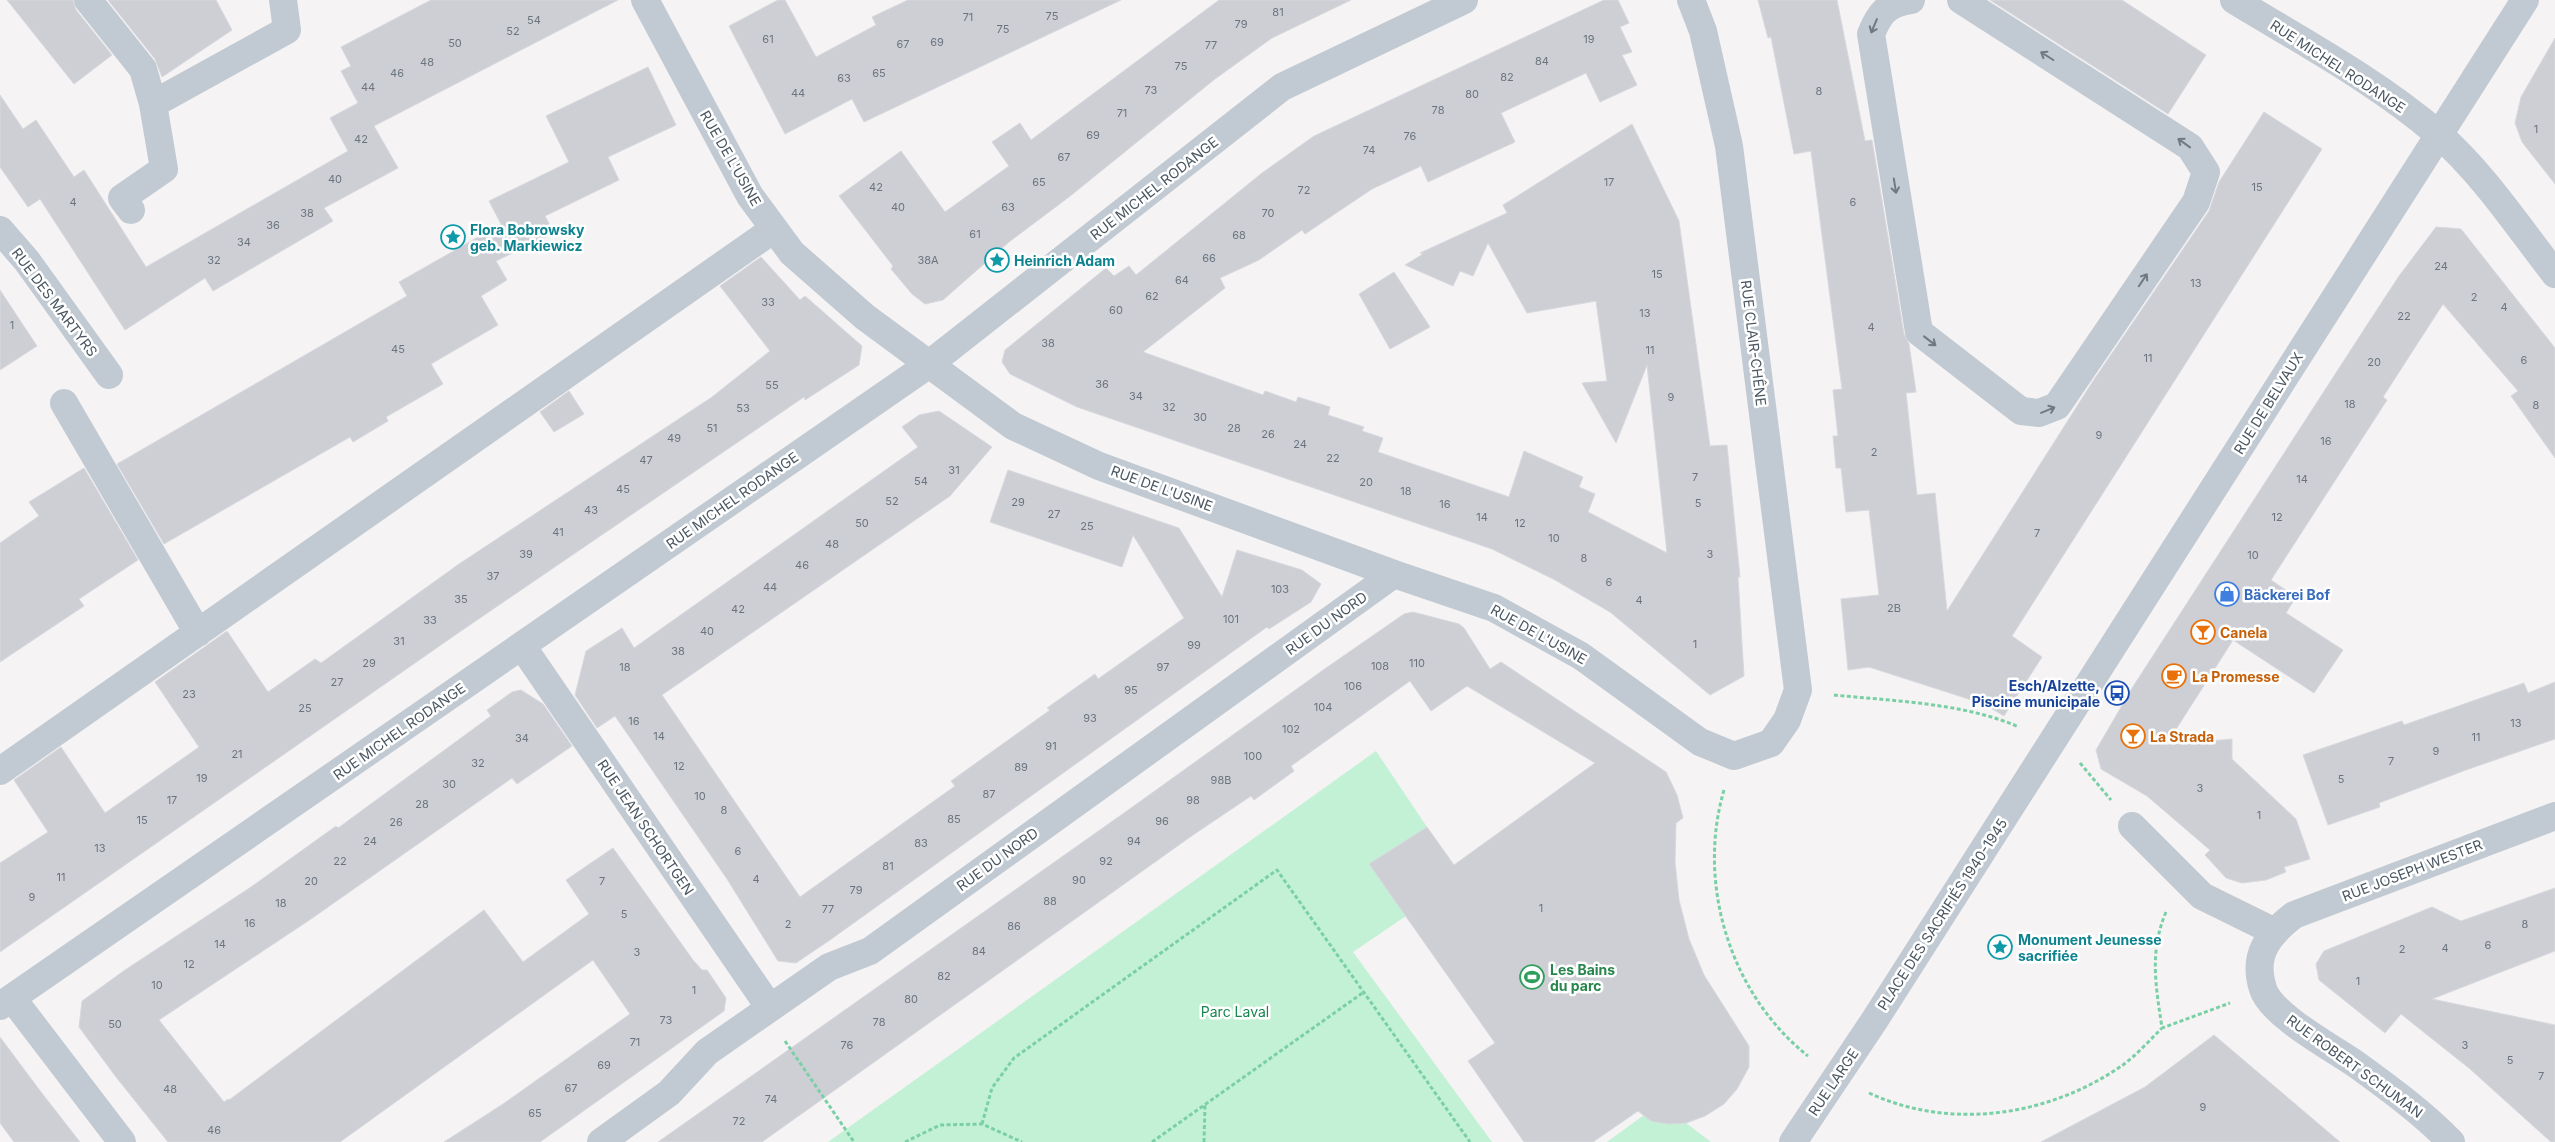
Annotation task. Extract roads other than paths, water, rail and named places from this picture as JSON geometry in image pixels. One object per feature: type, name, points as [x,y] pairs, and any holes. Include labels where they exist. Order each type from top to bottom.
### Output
[{"type":"street","points":[[88,0],[144,70],[153,104],[164,169],[122,198],[130,210]]},
{"type":"street","points":[[153,104],[287,30],[284,0]]},
{"type":"street","name":"RUE DE L'USINE","points":[[645,0],[750,196],[792,253],[865,317],[1012,426],[1099,466],[1394,574],[1494,608],[1581,656],[1700,742],[1734,756],[1771,743],[1787,720],[1798,690]]},
{"type":"street","name":"RUE MICHEL RODANGE","points":[[6,1002],[928,365],[1282,86],[1464,0]]},
{"type":"street","name":"RUE CLAIR-CHÊNE","points":[[1691,0],[1703,31],[1729,146],[1798,690]]},
{"type":"street","points":[[1912,0],[1899,2],[1879,14],[1871,34],[1919,332],[2021,411],[2039,413],[2057,406],[2196,202],[2206,172],[2190,147],[1960,0]]},
{"type":"street","name":"RUE MICHEL RODANGE","points":[[2234,0],[2384,92],[2439,134],[2480,179],[2555,274]]},
{"type":"street","name":"RUE DE BELVAUX","points":[[2011,807],[2525,0]]},
{"type":"street","points":[[0,771],[774,228]]},
{"type":"street","name":"RUE DES MARTYRS","points":[[0,230],[27,261],[109,374]]},
{"type":"street","points":[[64,403],[198,633]]},
{"type":"street","name":"RUE DU NORD","points":[[601,1142],[669,1093],[707,1052],[829,967],[870,951],[1394,574]]},
{"type":"street","name":"RUE JEAN SCHORTGEN","points":[[522,646],[767,1010]]},
{"type":"street","name":"PLACE DES SACRIFIÉS 1940-1945","points":[[1874,1022],[2011,807]]},
{"type":"street","name":"RUE JOSEPH WESTER","points":[[2274,931],[2294,915],[2555,816]]},
{"type":"street","points":[[2132,826],[2202,896],[2274,931]]},
{"type":"street","name":"RUE ROBERT SCHUMAN","points":[[2274,931],[2263,950],[2260,970],[2264,991],[2279,1012],[2357,1065],[2426,1117],[2451,1142]]},
{"type":"street","points":[[6,1002],[122,1142]]},
{"type":"street","name":"RUE LARGE","points":[[1793,1142],[1874,1022]]},
{"type":"place","name":"Flora Bobrowsky geb. Markiewicz","points":[[453,237]]},
{"type":"place","name":"Heinrich Adam","points":[[997,260]]},
{"type":"place","name":"Bäckerei Bof","points":[[2227,594]]},
{"type":"place","name":"Canela","points":[[2203,632]]},
{"type":"place","name":"La Promesse","points":[[2174,676]]},
{"type":"place","name":"Esch/Alzette, Piscine municipale","points":[[2117,693]]},
{"type":"place","name":"La Strada","points":[[2133,736]]},
{"type":"place","name":"Monument Jeunesse sacrifiée","points":[[2000,947]]},
{"type":"place","name":"Les Bains du parc","points":[[1532,977]]},
{"type":"park label","name":"Parc Laval","points":[[1235,1011]]}]
